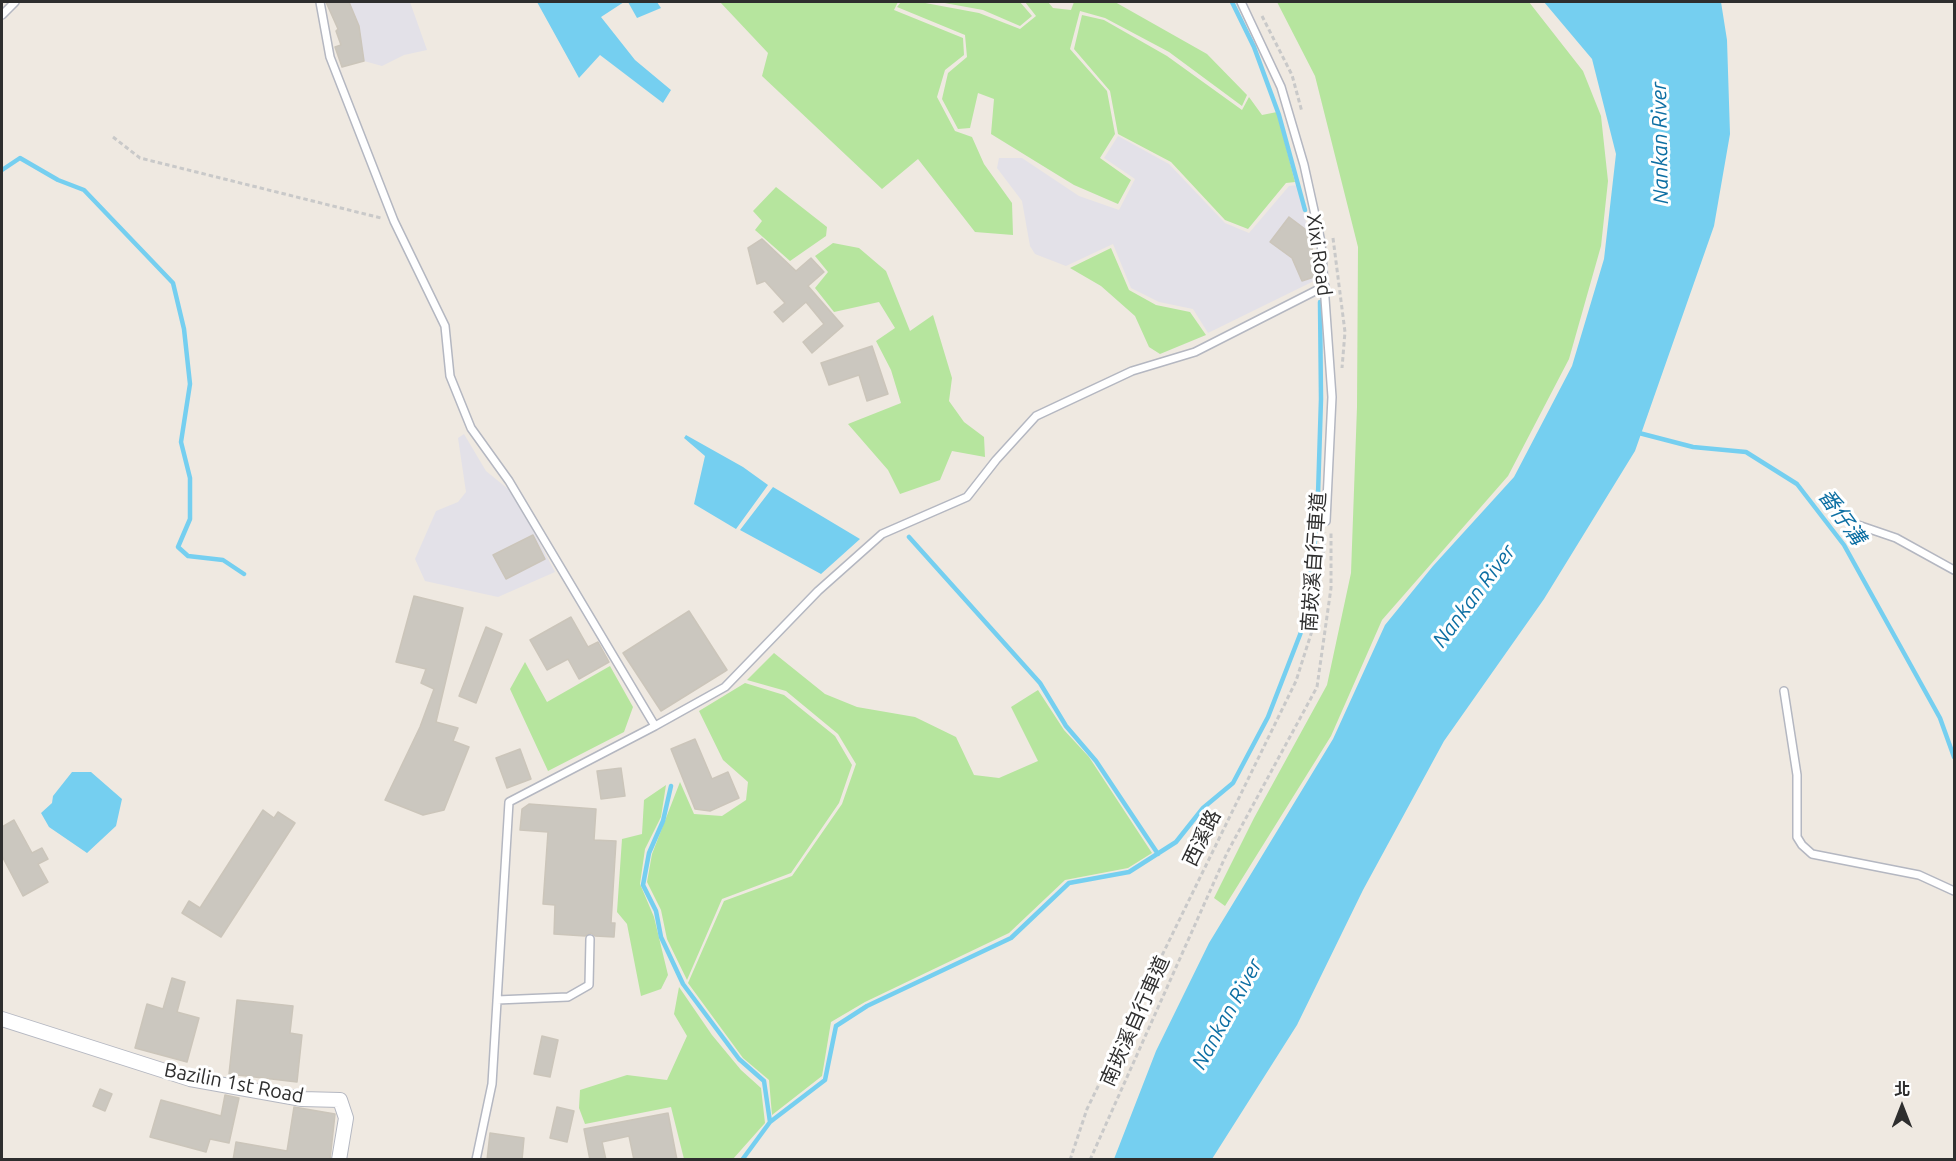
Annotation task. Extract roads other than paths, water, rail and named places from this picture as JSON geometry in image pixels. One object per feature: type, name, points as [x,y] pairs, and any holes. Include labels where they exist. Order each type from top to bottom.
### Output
[{"type":"street","name":"Bazilin 1st Road","points":[[2,1019],[190,1079],[302,1099],[340,1100],[346,1119],[339,1160]]},
{"type":"lane","points":[[2,15],[15,2]]},
{"type":"lane","points":[[321,2],[330,57],[394,221],[445,326],[450,376],[471,428],[509,481],[655,726]]},
{"type":"lane","name":"Xixi Road","points":[[1241,2],[1281,87],[1319,231],[1332,396],[1328,521]]},
{"type":"lane","points":[[476,1160],[492,1083],[509,802],[725,687],[818,591],[882,534],[967,497],[996,459],[1036,416],[1132,371],[1195,352],[1325,286]]},
{"type":"lane","points":[[1855,524],[1896,538],[1954,570]]},
{"type":"lane","points":[[1784,691],[1797,775],[1797,837],[1802,845],[1812,854],[1919,875],[1954,891]]},
{"type":"lane","points":[[497,1000],[568,997],[589,985],[590,939]]},
{"type":"water","points":[[537,2],[624,2],[601,17],[635,60],[671,90],[663,103],[600,55],[579,78]]},
{"type":"water","points":[[628,2],[657,2],[661,8],[637,18]]},
{"type":"water","name":"Nankan River","points":[[1544,2],[1721,2],[1727,40],[1730,134],[1714,226],[1635,451],[1544,599],[1444,741],[1363,890],[1297,1025],[1212,1159],[1114,1159],[1156,1051],[1209,943],[1333,739],[1385,625],[1433,566],[1514,477],[1572,366],[1604,259],[1616,154],[1592,59]]},
{"type":"water","points":[[686,435],[743,467],[768,485],[736,529],[694,504],[705,456],[684,438]]},
{"type":"water","points":[[773,487],[860,539],[821,574],[740,530]]},
{"type":"water","points":[[72,772],[91,772],[122,799],[116,826],[87,853],[49,827],[41,813],[52,803],[53,796]]},
{"type":"waterway","points":[[1232,2],[1254,47],[1279,115],[1305,210]]},
{"type":"waterway","points":[[2,170],[20,158],[58,180],[84,190],[173,283],[184,329],[190,384],[181,442],[190,478],[190,519],[178,547],[188,556],[223,560],[244,574]]},
{"type":"waterway","points":[[742,1160],[770,1122],[825,1080],[836,1026],[867,1006],[1011,938],[1069,883],[1129,872],[1176,842],[1203,808],[1233,783],[1268,717],[1303,627],[1317,527],[1321,399],[1320,302]]},
{"type":"waterway","name":"番仔溝","points":[[1639,433],[1693,447],[1746,452],[1797,484],[1844,545],[1940,718],[1954,757]]},
{"type":"waterway","points":[[909,537],[1040,683],[1066,726],[1096,761],[1158,854]]},
{"type":"waterway","points":[[671,786],[663,821],[649,853],[643,885],[656,911],[661,937],[683,984],[739,1059],[764,1081],[770,1122]]}]
